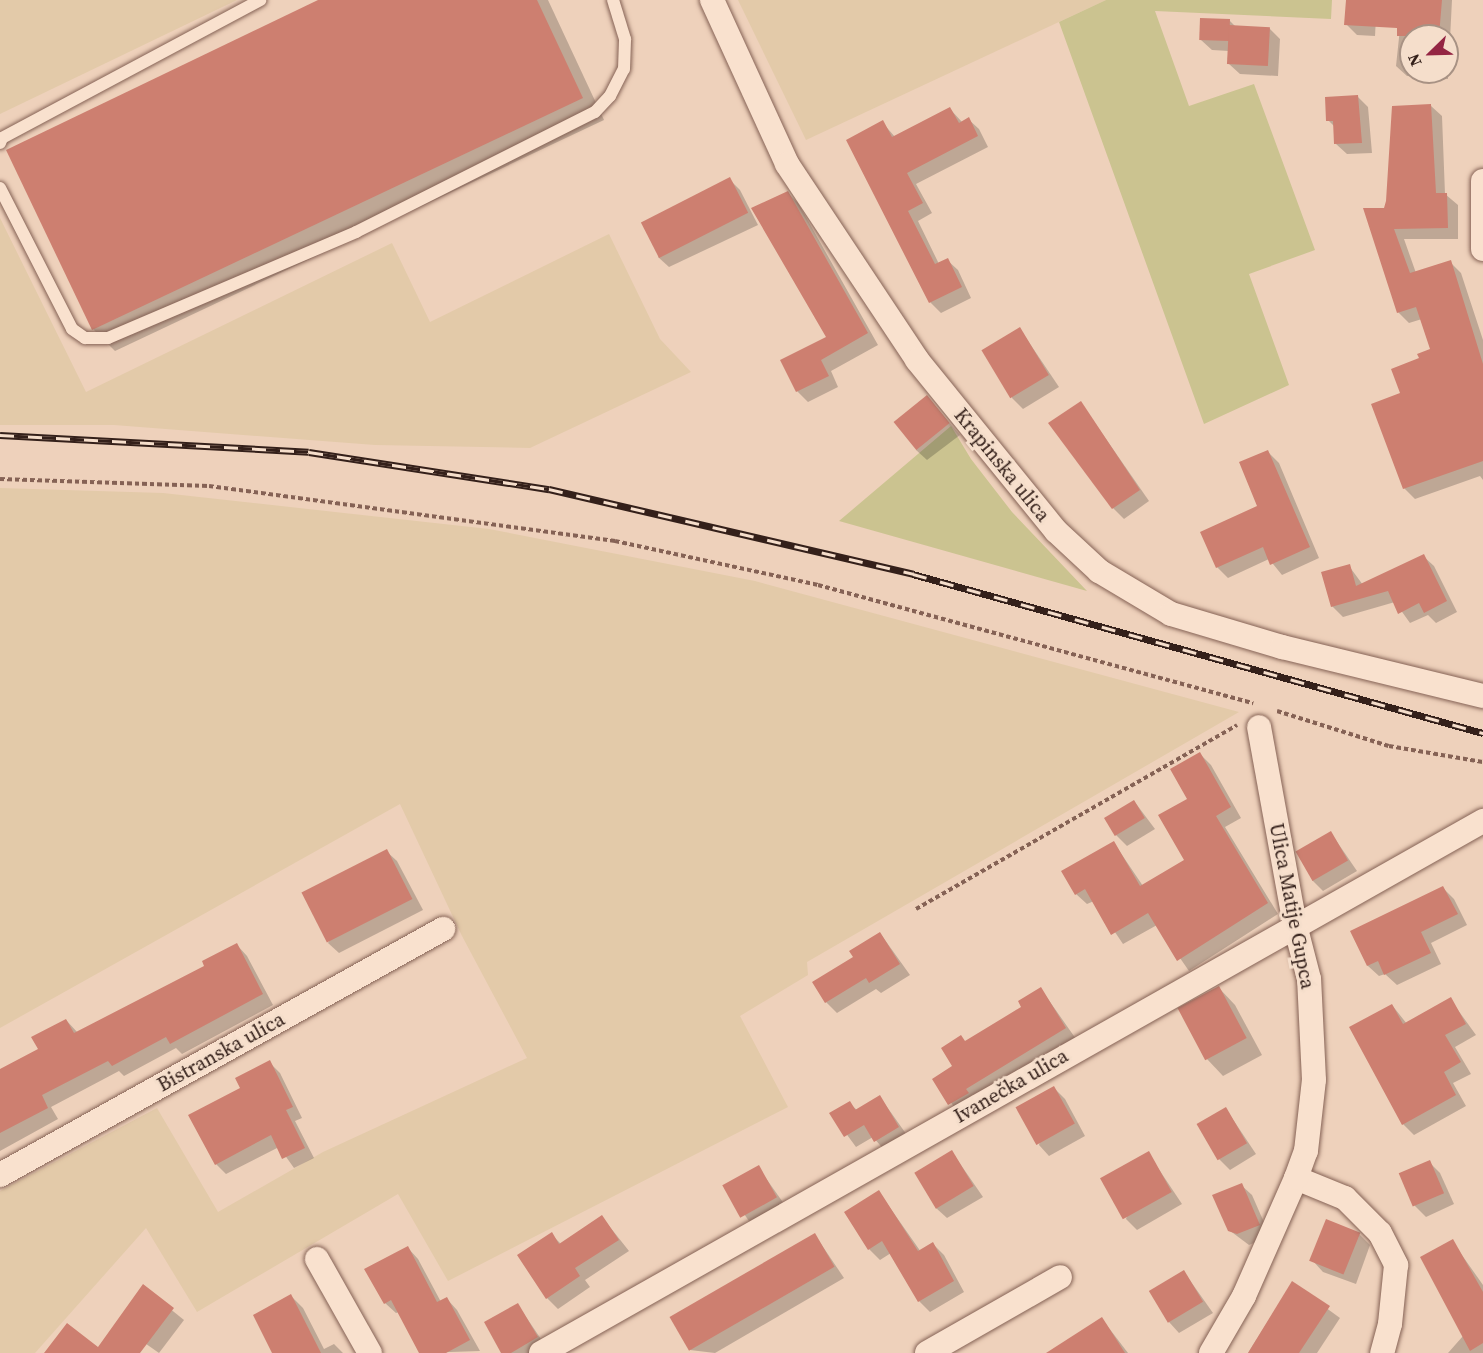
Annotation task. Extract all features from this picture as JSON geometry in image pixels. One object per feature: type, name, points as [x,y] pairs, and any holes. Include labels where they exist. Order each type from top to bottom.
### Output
[{"type":"street","name":"Krapinska ulica","points":[[712,0],[787,164],[917,360],[1056,531],[1099,572],[1171,614],[1282,647],[1483,696]]},
{"type":"street","points":[[1483,181],[1483,249]]},
{"type":"street","name":"Ulica Matije Gupca","points":[[1211,1353],[1244,1296],[1296,1178],[1306,1151],[1314,1080],[1309,979],[1295,925],[1258,714]]},
{"type":"street","name":"Ivanečka ulica","points":[[541,1353],[1295,925],[1483,821]]},
{"type":"street","name":"Bistranska ulica","points":[[0,1175],[442,929]]},
{"type":"street","points":[[1296,1178],[1345,1198],[1380,1233],[1396,1265],[1390,1324],[1383,1353]]},
{"type":"street","points":[[317,1259],[370,1353]]},
{"type":"street","points":[[927,1353],[1060,1277]]},
{"type":"lane","points":[[0,143],[2,138],[260,0]]},
{"type":"lane","points":[[0,188],[72,328],[86,338],[108,338],[356,232],[595,112],[610,96],[624,69],[625,39],[613,0]]},
{"type":"path","points":[[0,479],[209,486],[615,541],[818,585],[1258,714],[1389,746],[1483,762]]},
{"type":"path","points":[[916,909],[1258,714]]},
{"type":"shaded area","points":[[0,0],[237,0],[0,114]]},
{"type":"shaded area","points":[[738,0],[1106,0],[806,140]]},
{"type":"shaded area","points":[[1106,0],[1332,0],[1331,19],[1155,11],[1189,106],[1254,84],[1315,250],[1249,274],[1289,385],[1204,424],[1059,22]]},
{"type":"shaded area","points":[[0,218],[86,392],[392,243],[430,322],[609,234],[660,339],[691,372],[530,448],[375,445],[114,425],[0,425]]},
{"type":"shaded area","points":[[951,426],[971,459],[1012,512],[1087,591],[839,521]]},
{"type":"shaded area","points":[[0,488],[163,493],[489,529],[755,581],[1239,712],[807,962],[808,975],[740,1016],[788,1107],[448,1281],[398,1194],[197,1312],[146,1228],[35,1353],[0,1353],[0,1191],[157,1108],[218,1212],[323,1152],[527,1058],[462,936],[400,804],[0,1028]]},
{"type":"building","points":[[318,0],[537,0],[583,98],[92,330],[6,150]]},
{"type":"building","points":[[1346,0],[1442,0],[1440,24],[1399,24],[1399,36],[1397,36],[1397,28],[1344,25]]},
{"type":"building","points":[[1200,18],[1230,19],[1229,41],[1199,40]]},
{"type":"building","points":[[1229,25],[1270,27],[1268,66],[1227,64]]},
{"type":"building","points":[[1358,95],[1362,143],[1334,144],[1333,121],[1326,121],[1325,97]]},
{"type":"building","points":[[1431,104],[1436,193],[1447,193],[1448,228],[1394,229],[1410,273],[1451,260],[1483,364],[1483,461],[1403,489],[1371,404],[1400,393],[1391,369],[1419,358],[1417,354],[1430,349],[1416,307],[1397,313],[1363,208],[1384,208],[1386,201],[1392,106]]},
{"type":"building","points":[[950,107],[959,123],[969,117],[978,136],[907,173],[923,203],[908,211],[935,264],[948,258],[962,287],[929,303],[846,140],[883,120],[892,137]]},
{"type":"building","points":[[730,177],[748,213],[659,258],[641,222]]},
{"type":"building","points":[[788,191],[868,333],[821,360],[829,376],[796,392],[780,360],[826,337],[751,208]]},
{"type":"building","points":[[1020,327],[1049,375],[1010,398],[981,350]]},
{"type":"building","points":[[927,395],[950,423],[916,450],[894,422]]},
{"type":"building","points":[[1081,401],[1140,490],[1112,509],[1048,423]]},
{"type":"building","points":[[1268,450],[1310,547],[1270,565],[1263,547],[1216,568],[1200,532],[1257,506],[1239,462]]},
{"type":"building","points":[[1424,554],[1447,601],[1424,613],[1419,603],[1398,614],[1388,591],[1331,607],[1321,572],[1350,564],[1356,586]]},
{"type":"building","points":[[1200,752],[1231,807],[1216,816],[1268,903],[1177,961],[1148,913],[1111,935],[1085,889],[1075,895],[1061,871],[1114,841],[1140,886],[1184,860],[1158,815],[1187,799],[1170,769]]},
{"type":"building","points":[[1134,800],[1145,818],[1115,836],[1104,818]]},
{"type":"building","points":[[1331,831],[1348,860],[1312,881],[1295,852]]},
{"type":"building","points":[[387,849],[412,899],[327,942],[301,893]]},
{"type":"building","points":[[1443,886],[1458,914],[1421,932],[1431,953],[1384,975],[1378,961],[1367,966],[1350,931]]},
{"type":"building","points":[[880,932],[900,964],[869,983],[866,978],[825,1003],[812,982],[853,957],[849,951]]},
{"type":"building","points":[[237,943],[263,994],[170,1044],[166,1037],[112,1066],[108,1061],[42,1095],[48,1108],[0,1133],[0,1069],[38,1049],[31,1037],[66,1019],[74,1033],[204,966],[202,961]]},
{"type":"building","points":[[1219,986],[1247,1038],[1205,1060],[1178,1008]]},
{"type":"building","points":[[1041,987],[1066,1028],[966,1089],[969,1093],[948,1105],[932,1079],[952,1066],[941,1048],[961,1035],[965,1041],[1021,1007],[1018,1001]]},
{"type":"building","points":[[1451,997],[1466,1024],[1445,1035],[1461,1062],[1444,1072],[1456,1095],[1402,1125],[1349,1027],[1392,1004],[1403,1024]]},
{"type":"building","points":[[270,1060],[293,1107],[286,1110],[305,1148],[282,1159],[271,1135],[215,1165],[188,1115],[240,1088],[235,1078]]},
{"type":"building","points":[[1054,1086],[1075,1124],[1036,1145],[1016,1107]]},
{"type":"building","points":[[880,1095],[899,1127],[874,1142],[864,1125],[844,1137],[829,1113],[850,1101],[855,1110]]},
{"type":"building","points":[[1226,1107],[1247,1143],[1218,1160],[1197,1124]]},
{"type":"building","points":[[952,1150],[974,1186],[936,1209],[914,1173]]},
{"type":"building","points":[[1149,1151],[1172,1192],[1123,1219],[1100,1178]]},
{"type":"building","points":[[1430,1160],[1444,1193],[1413,1206],[1399,1173]]},
{"type":"building","points":[[759,1165],[777,1197],[740,1218],[722,1185]]},
{"type":"building","points":[[1242,1183],[1260,1225],[1237,1234],[1228,1231],[1212,1195]]},
{"type":"building","points":[[879,1190],[918,1251],[933,1242],[954,1281],[918,1302],[882,1241],[868,1250],[844,1212]]},
{"type":"building","points":[[602,1215],[619,1240],[575,1268],[580,1276],[546,1299],[517,1255],[552,1232],[559,1244]]},
{"type":"building","points":[[1326,1219],[1360,1233],[1343,1275],[1309,1261]]},
{"type":"building","points":[[815,1233],[835,1267],[689,1351],[670,1317]]},
{"type":"building","points":[[1453,1239],[1483,1292],[1483,1343],[1470,1351],[1420,1257]]},
{"type":"building","points":[[408,1246],[437,1302],[447,1297],[470,1340],[446,1353],[419,1353],[391,1300],[384,1304],[364,1269]]},
{"type":"building","points":[[1184,1270],[1203,1302],[1168,1323],[1149,1291]]},
{"type":"building","points":[[1292,1281],[1330,1306],[1299,1353],[1248,1353]]},
{"type":"building","points":[[143,1284],[174,1308],[140,1353],[44,1353],[67,1323],[98,1347]]},
{"type":"building","points":[[291,1294],[321,1353],[272,1353],[253,1315]]},
{"type":"building","points":[[518,1303],[538,1337],[511,1353],[501,1353],[484,1322]]},
{"type":"building","points":[[1102,1317],[1125,1353],[1046,1353]]},
{"type":"railway","points":[[0,435],[309,452],[549,489],[913,574],[1483,733]]}]
